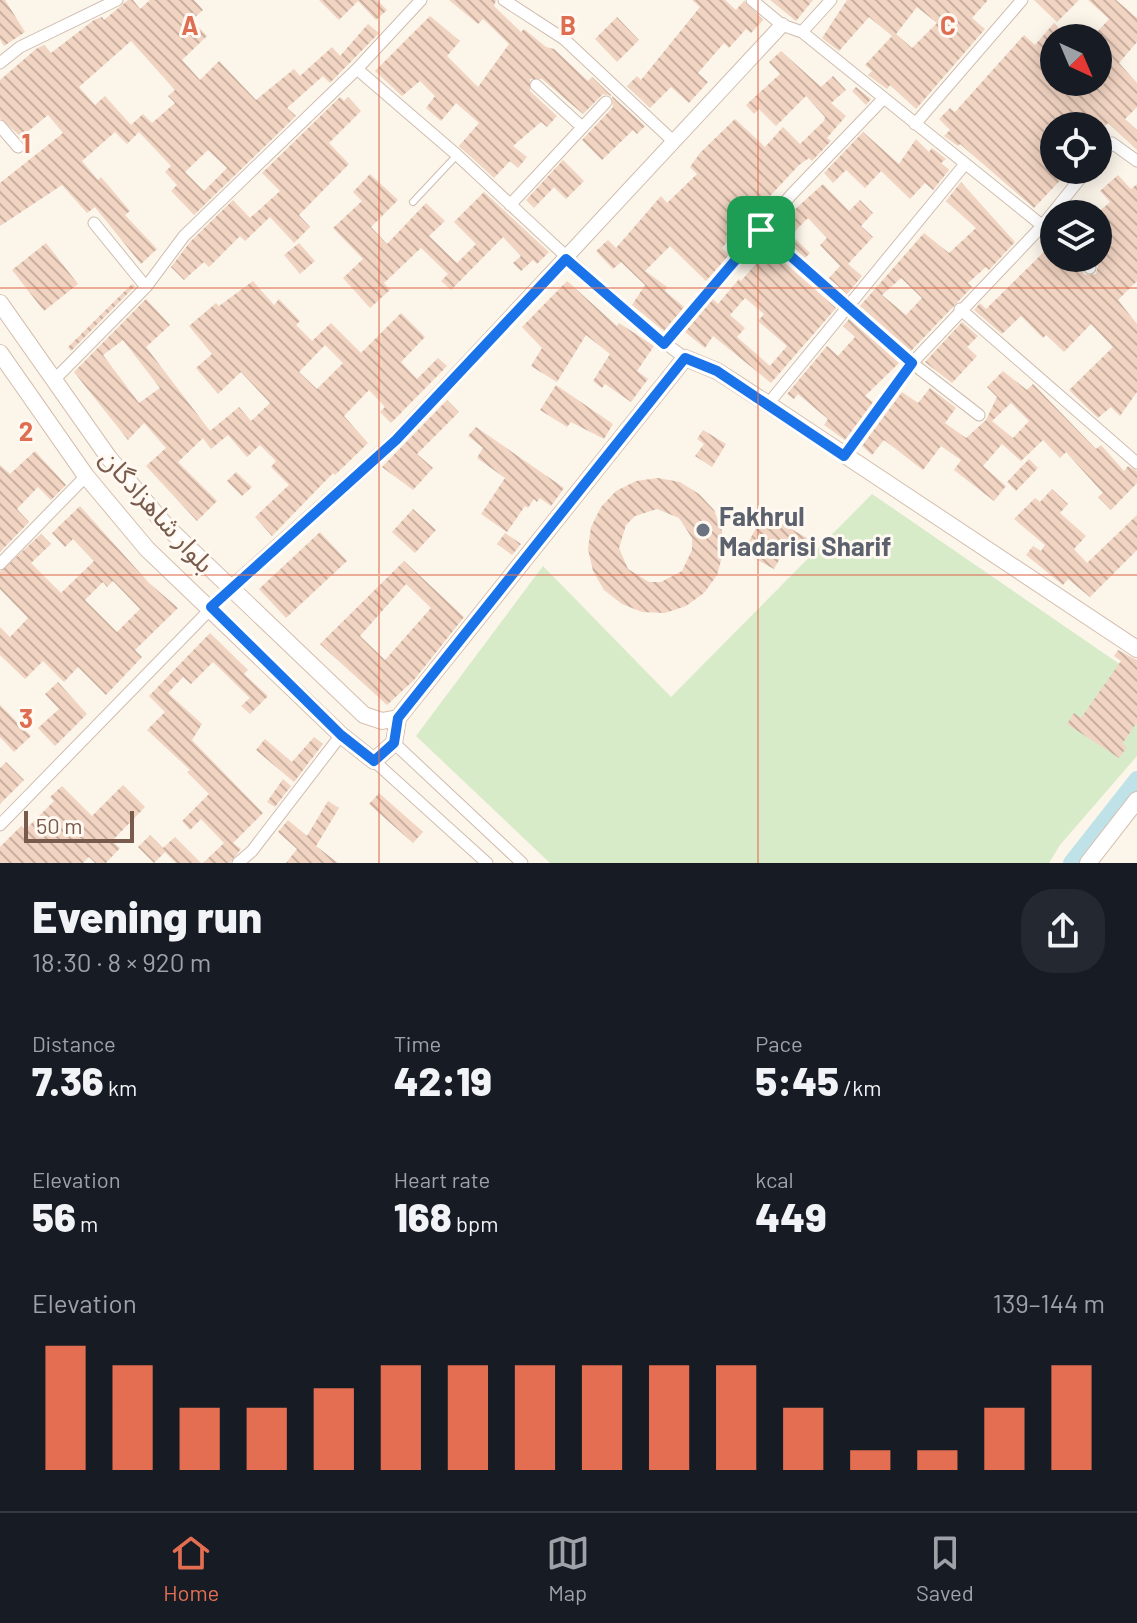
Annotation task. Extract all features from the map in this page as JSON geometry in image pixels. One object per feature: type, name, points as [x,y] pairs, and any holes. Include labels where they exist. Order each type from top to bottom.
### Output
[{"type":"main road","name":"بلوار شاهزادگان","points":[[0,303],[109,458],[166,526],[364,715],[382,721],[398,718]]},
{"type":"main road","name":"بلوار شاهزادگان","points":[[0,353],[86,476],[147,549],[211,607],[341,735],[374,761]]},
{"type":"main road","points":[[374,761],[394,743],[398,718],[685,358],[717,371],[1137,649]]},
{"type":"main road","points":[[1088,863],[1137,800]]},
{"type":"street","points":[[0,63],[20,47],[117,0]]},
{"type":"street","points":[[53,381],[146,287],[184,236],[357,69],[421,0]]},
{"type":"street","points":[[504,0],[564,39],[673,141]]},
{"type":"street","points":[[752,0],[782,25],[802,32],[1040,224]]},
{"type":"street","points":[[802,32],[831,0]]},
{"type":"street","points":[[915,124],[1022,0]]},
{"type":"street","points":[[0,825],[211,607],[396,440],[782,25]]},
{"type":"street","points":[[357,69],[457,155],[566,259],[664,344],[685,358]]},
{"type":"street","points":[[536,85],[582,127]]},
{"type":"street","points":[[664,344],[761,230],[884,98]]},
{"type":"street","points":[[510,205],[606,102]]},
{"type":"street","points":[[0,126],[18,147]]},
{"type":"street","points":[[1112,143],[1137,161]]},
{"type":"street","points":[[768,404],[846,304],[965,164]]},
{"type":"street","points":[[1063,200],[1076,184]]},
{"type":"street","points":[[94,223],[146,287]]},
{"type":"street","points":[[844,456],[912,363],[1040,228]]},
{"type":"street","points":[[761,230],[912,363],[979,415]]},
{"type":"street","points":[[960,309],[1137,463]]},
{"type":"street","points":[[0,564],[86,476]]},
{"type":"street","points":[[238,863],[252,851],[341,735]]},
{"type":"street","points":[[394,743],[522,863]]},
{"type":"street","points":[[374,761],[487,863]]},
{"type":"lane","points":[[413,202],[457,155]]},
{"type":"green space","points":[[872,494],[1137,676],[1137,756],[1060,845],[1049,863],[550,863],[416,736],[543,566],[671,697]]},
{"type":"building","points":[[0,0],[5,0],[25,32],[4,46],[0,39]]},
{"type":"building","points":[[128,0],[133,0],[140,9],[150,0],[194,0],[203,10],[192,20],[207,36],[182,60],[200,80],[219,61],[256,100],[294,69],[300,76],[332,47],[340,56],[368,24],[379,33],[330,83],[323,76],[287,108],[296,116],[194,215],[171,191],[177,185],[165,172],[171,166],[139,132],[127,144],[115,132],[82,161],[98,180],[101,177],[113,191],[130,211],[125,215],[157,249],[141,264],[95,207],[87,213],[62,185],[0,226],[0,183],[63,133],[48,115],[21,137],[0,118],[0,80],[36,49],[44,45],[51,53],[94,20],[102,17],[104,20]],"holes":[[[131,41],[175,90],[168,96],[175,103],[152,123],[143,114],[131,125],[105,96],[95,105],[79,87]],[[208,150],[227,168],[204,191],[185,172]]]},
{"type":"building","points":[[319,0],[377,0],[387,10],[376,20],[358,1],[339,20]]},
{"type":"building","points":[[449,0],[496,0],[494,6],[521,32],[524,29],[546,47],[554,49],[588,81],[592,77],[612,96],[603,94],[583,114],[542,79],[530,79],[530,91],[557,116],[547,127],[541,122],[513,146],[527,157],[518,168],[510,161],[494,178],[459,146],[479,123],[456,103],[441,121],[426,108],[435,96],[420,81],[402,96],[375,71],[430,16],[460,41],[447,56],[478,87],[509,44],[483,19],[478,24]]},
{"type":"building","points":[[692,0],[725,0],[736,10],[744,1],[763,20],[751,33],[746,29],[729,48],[724,43],[698,73],[708,82],[689,103],[671,87],[650,108],[627,86],[637,76],[641,80],[700,7]]},
{"type":"building","points":[[770,0],[813,0],[796,21]]},
{"type":"building","points":[[847,0],[988,0],[972,18],[985,29],[916,109],[890,85],[887,89],[868,75],[872,71],[865,65],[892,36],[869,17],[839,51],[822,38]],"holes":[[[917,7],[937,23],[912,48],[896,34]]]},
{"type":"building","points":[[1034,0],[1079,0],[1057,22]]},
{"type":"building","points":[[1088,0],[1116,0],[1137,18],[1137,42],[1119,63],[1137,83],[1137,107],[1125,119],[1137,130],[1137,150],[1112,127],[1112,112],[1040,112],[1040,184],[1057,184],[1034,208],[960,144],[958,146],[944,136],[950,130],[939,119],[950,108],[955,112],[1024,35],[1035,45],[1040,39],[1040,96],[1112,96],[1112,24],[1104,24],[1109,19]]},
{"type":"building","points":[[617,17],[639,40],[617,62],[595,39]]},
{"type":"building","points":[[781,51],[821,87],[833,76],[846,90],[831,103],[846,116],[827,138],[831,141],[812,161],[809,158],[799,165],[770,196],[775,201],[756,223],[750,217],[732,236],[722,248],[729,255],[706,281],[670,246],[645,271],[667,287],[665,291],[684,307],[664,331],[632,305],[645,285],[621,262],[613,269],[596,251],[608,240],[616,248],[661,196],[667,203],[697,174],[690,167],[700,153],[735,119],[765,147],[783,127],[800,144],[824,121],[825,117],[806,96],[776,126],[759,109],[754,114],[746,105],[780,74],[769,62]]},
{"type":"building","points":[[856,87],[871,99],[866,105],[852,91]]},
{"type":"building","points":[[612,96],[645,126],[637,134],[633,130],[602,160],[582,140],[613,107]]},
{"type":"building","points":[[340,97],[344,101],[348,97],[361,111],[329,143],[349,164],[299,215],[310,227],[294,243],[270,217],[245,241],[240,236],[209,267],[204,262],[184,280],[171,267],[190,242],[233,200],[250,218],[280,191],[262,173]]},
{"type":"building","points":[[863,132],[899,164],[916,139],[929,152],[932,148],[946,159],[941,163],[949,170],[933,190],[925,183],[910,199],[881,171],[865,188],[846,170],[833,183],[824,173]]},
{"type":"building","points":[[563,160],[584,181],[566,199],[554,187],[534,208],[526,200]]},
{"type":"building","points":[[370,174],[398,200],[371,227],[387,244],[426,203],[445,221],[429,236],[457,263],[476,244],[454,222],[484,192],[549,252],[537,264],[533,260],[521,271],[513,263],[521,256],[503,237],[451,290],[441,281],[448,274],[421,248],[384,283],[390,290],[370,308],[343,278],[363,259],[333,228],[362,201],[353,192]]},
{"type":"building","points":[[1118,175],[1131,189],[1137,184],[1137,281],[1118,300],[1137,324],[1137,392],[1120,416],[1111,407],[1098,418],[1069,390],[1113,347],[1091,324],[1064,352],[1046,335],[1043,338],[1021,316],[1002,334],[974,310],[980,303],[986,309],[1040,256],[1040,272],[1082,272],[1085,275],[1112,272],[1112,200],[1100,191],[1112,184]]},
{"type":"building","points":[[961,182],[1015,242],[989,270],[986,267],[968,283],[972,287],[911,351],[860,306],[924,233],[949,253],[976,228],[946,201]],"holes":[[[901,278],[922,298],[906,315],[882,295]]]},
{"type":"building","points":[[823,184],[849,211],[860,200],[873,213],[861,226],[873,237],[848,264],[862,276],[847,294],[829,278],[840,266],[820,245],[827,238],[808,218],[791,235],[810,253],[805,258],[773,229]]},
{"type":"building","points":[[46,243],[78,284],[44,311],[12,270]]},
{"type":"building","points":[[299,243],[315,261],[300,274],[284,255]]},
{"type":"building","points":[[769,249],[836,308],[771,383],[713,336],[705,348],[685,332],[713,299],[718,304],[739,279],[741,281]],"holes":[[[745,298],[764,314],[758,321],[787,346],[770,366],[737,337],[745,328],[730,315]]]},
{"type":"building","points":[[253,281],[274,305],[279,299],[300,321],[296,325],[312,341],[331,323],[361,353],[401,313],[425,337],[401,362],[417,379],[438,358],[447,366],[391,423],[380,412],[385,407],[369,390],[344,416],[368,443],[335,475],[333,473],[272,536],[255,517],[289,485],[271,467],[276,461],[260,445],[247,457],[228,435],[211,449],[203,438],[178,462],[217,501],[197,521],[146,466],[166,448],[144,423],[128,440],[74,372],[146,299],[170,325],[146,347],[210,431],[239,407],[251,421],[270,403],[241,372],[218,394],[196,368],[212,354],[189,326],[216,303],[219,306]],"holes":[[[123,340],[160,388],[139,403],[103,355]],[[325,345],[343,363],[317,389],[299,372]]]},
{"type":"building","points":[[567,281],[617,326],[619,323],[654,346],[637,371],[648,379],[631,402],[605,384],[602,388],[593,381],[610,354],[586,335],[557,382],[531,366],[542,348],[522,327]]},
{"type":"building","points":[[132,284],[135,286],[71,351],[68,347]]},
{"type":"building","points":[[849,319],[899,363],[865,396],[873,402],[845,440],[824,425],[828,419],[798,394],[794,399],[787,394],[827,346],[838,356],[855,337],[843,326]]},
{"type":"building","points":[[962,322],[978,336],[967,347],[977,356],[952,383],[925,362]]},
{"type":"building","points":[[1003,371],[1027,390],[1033,384],[1096,449],[1101,445],[1124,471],[1128,466],[1137,471],[1137,483],[1111,510],[1098,497],[1103,493],[1066,452],[1060,458],[1043,440],[1021,461],[1002,444],[983,466],[1006,486],[994,501],[954,470],[961,460],[941,446],[923,470],[884,440],[872,455],[862,446],[902,392],[918,403],[930,388],[956,408],[945,423],[966,438],[986,420],[997,397],[987,387]],"holes":[[[1011,403],[1029,421],[1013,438],[992,421]]]},
{"type":"building","points":[[556,385],[613,424],[604,439],[571,422],[567,427],[540,410]]},
{"type":"building","points":[[447,400],[459,412],[417,454],[433,468],[413,490],[382,467]]},
{"type":"building","points":[[476,427],[564,488],[551,506],[540,498],[537,502],[534,499],[528,508],[525,506],[507,532],[481,514],[505,478],[477,458],[483,448],[468,436]]},
{"type":"building","points":[[703,430],[726,444],[712,467],[695,456],[704,444],[697,439]]},
{"type":"building","points":[[35,451],[66,485],[51,500],[38,487],[17,509],[29,522],[0,552],[0,465],[10,474]]},
{"type":"building","points":[[1029,459],[1038,468],[1016,491],[1007,482]]},
{"type":"building","points":[[236,472],[252,487],[242,496],[227,481]]},
{"type":"building","points":[[658,478],[680,482],[699,494],[714,510],[722,531],[723,553],[717,575],[704,593],[686,606],[665,613],[642,612],[622,604],[604,590],[593,571],[588,549],[591,527],[601,507],[616,491],[636,481]],"holes":[[[657,509],[679,518],[692,538],[692,550],[682,571],[661,582],[649,582],[628,569],[619,548],[626,525],[635,516]]]},
{"type":"building","points":[[1052,489],[1068,504],[1060,513],[1086,536],[1074,549],[1087,563],[1137,515],[1137,550],[1090,597],[1068,579],[1063,585],[1026,555],[1033,546],[1041,551],[1045,545],[1014,519],[1035,498],[1040,502]]},
{"type":"building","points":[[80,506],[149,583],[178,608],[135,650],[142,657],[106,695],[78,667],[64,682],[43,661],[25,679],[0,655],[0,627],[10,637],[28,618],[0,589],[0,572],[41,534],[51,544],[31,563],[61,593],[94,561],[73,539],[65,547],[52,533]],"holes":[[[113,581],[140,609],[117,632],[85,600],[103,582],[107,587]]]},
{"type":"building","points":[[413,509],[436,530],[415,553],[392,532]]},
{"type":"building","points":[[760,521],[774,529],[779,522],[807,538],[796,553],[787,546],[774,569],[743,552]]},
{"type":"building","points":[[320,532],[347,561],[286,618],[259,589]]},
{"type":"building","points":[[505,533],[521,544],[512,555],[497,544]]},
{"type":"building","points":[[404,561],[464,617],[414,680],[387,705],[320,644]],"holes":[[[406,584],[431,608],[385,660],[360,636]]]},
{"type":"building","points":[[210,633],[248,670],[244,674],[268,696],[250,714],[241,706],[250,698],[213,662],[191,684],[183,677],[168,693],[202,724],[192,740],[263,813],[233,843],[241,849],[230,863],[203,863],[224,843],[201,819],[190,830],[182,821],[209,794],[187,772],[190,770],[147,730],[165,712],[149,696]]},
{"type":"building","points":[[1118,650],[1137,660],[1137,722],[1122,744],[1127,747],[1119,758],[1067,724],[1074,713],[1081,718],[1121,661],[1114,656]]},
{"type":"building","points":[[58,682],[87,714],[55,746],[38,728],[59,709],[45,694]]},
{"type":"building","points":[[0,705],[31,736],[14,752],[0,737]]},
{"type":"building","points":[[314,737],[323,744],[294,782],[256,750],[265,739],[292,762]]},
{"type":"building","points":[[6,762],[24,780],[0,804],[0,768]]},
{"type":"building","points":[[283,779],[291,786],[275,807],[267,802]]},
{"type":"building","points":[[123,785],[145,807],[112,841],[120,848],[106,863],[95,863],[89,857],[83,863],[0,863],[0,847],[21,826],[25,830],[54,801],[50,797],[62,786],[92,816]]},
{"type":"building","points":[[379,793],[423,832],[413,843],[369,804]]},
{"type":"building","points":[[328,801],[339,808],[316,846],[338,863],[286,863],[297,849],[278,832],[288,820],[307,836]]},
{"type":"building","points":[[150,835],[163,848],[175,837],[201,863],[176,863],[165,852],[154,863],[138,847]]},
{"type":"waterway","points":[[1071,863],[1137,779]]},
{"type":"place","name":"Fakhrul Madarisi Sharif","points":[[703,530]]},
{"type":"route","points":[[761,230],[912,363],[844,456],[717,371],[685,358],[398,718],[394,743],[374,761],[341,735],[211,607],[396,440],[566,259],[664,344],[761,230]]}]
